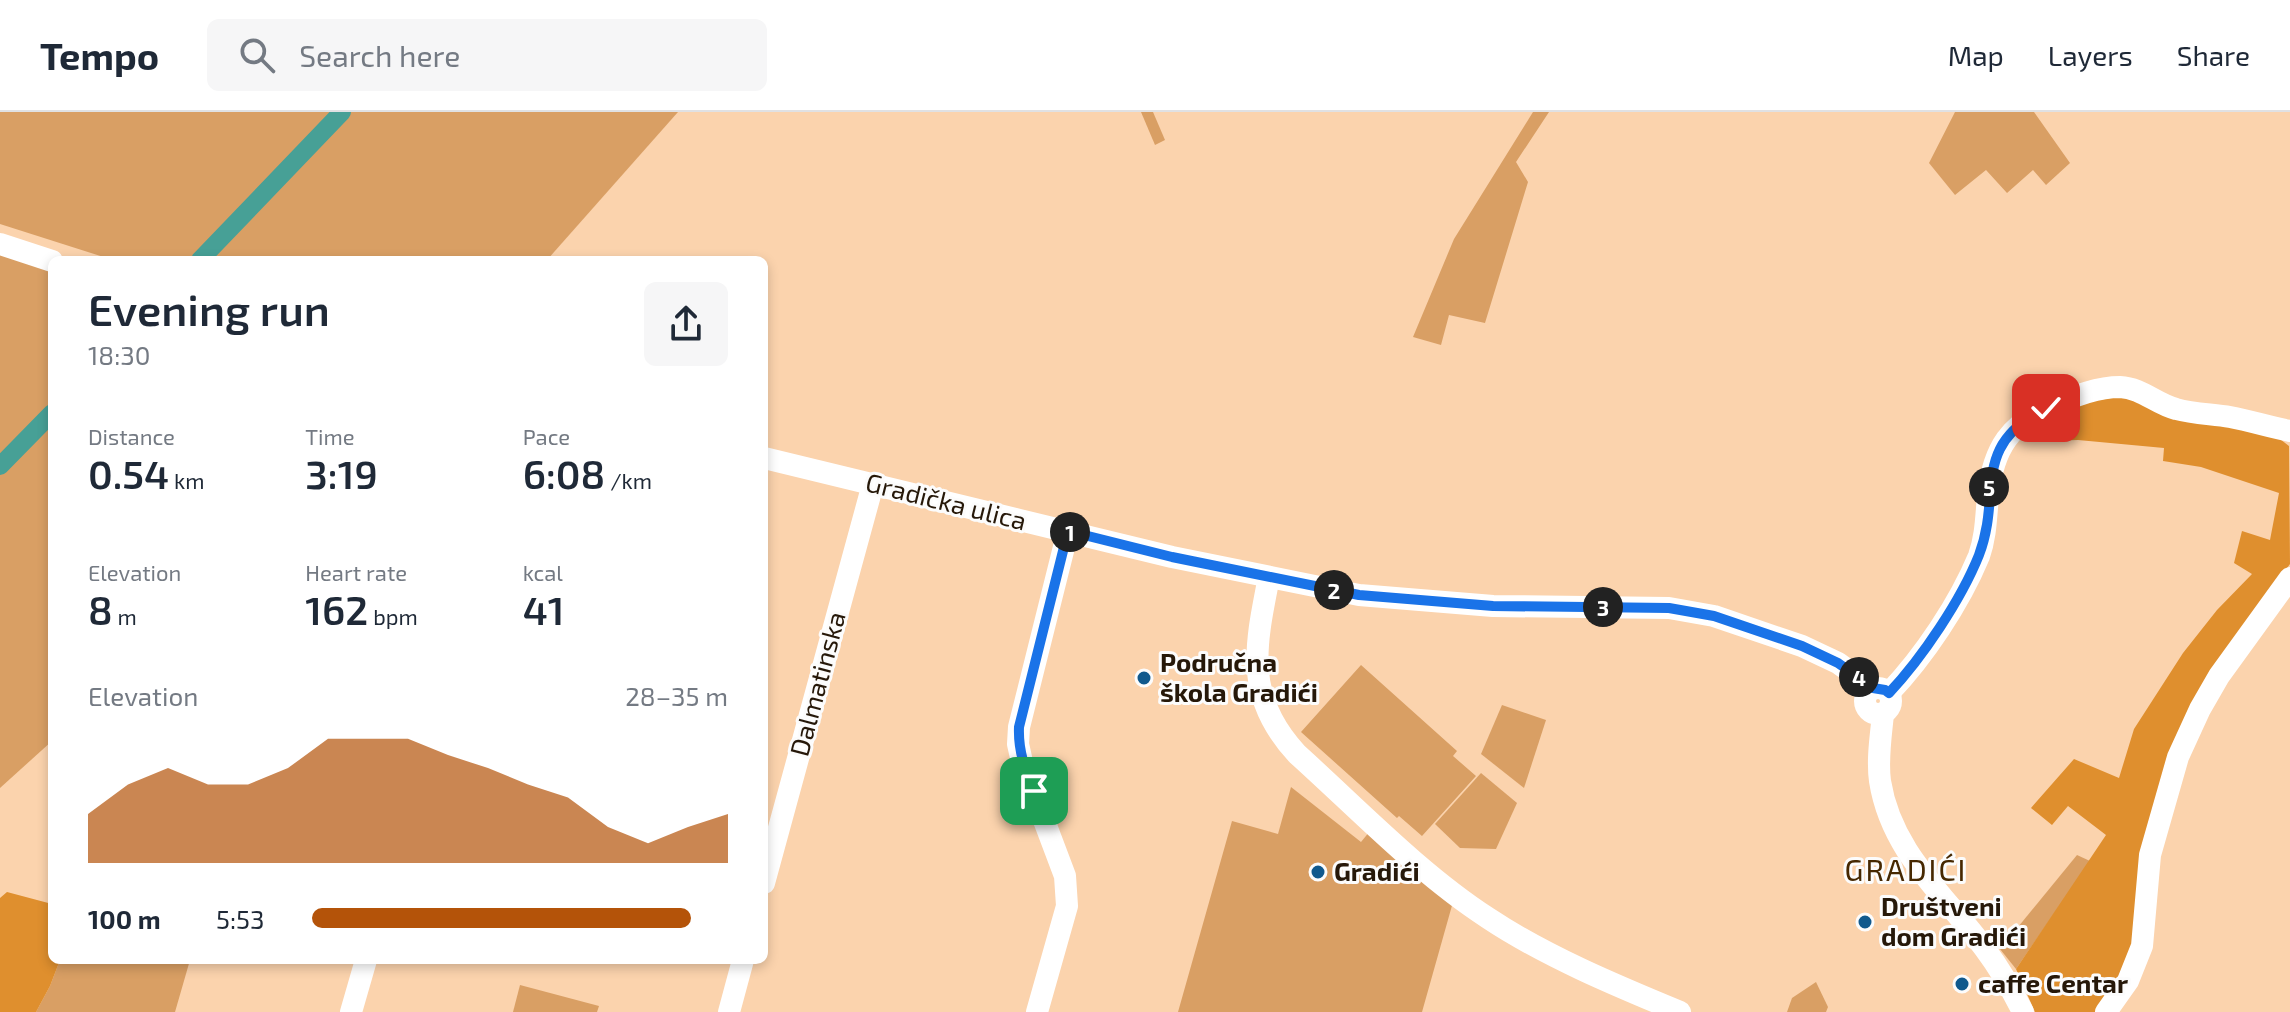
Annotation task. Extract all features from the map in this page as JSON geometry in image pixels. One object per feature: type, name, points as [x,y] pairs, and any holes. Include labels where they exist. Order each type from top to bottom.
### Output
[{"type":"street","points":[[0,244],[48,260]]},
{"type":"street","points":[[2023,1012],[1985,949],[1914,864],[1899,840],[1886,808],[1880,778],[1882,698],[1927,647],[1967,581],[1986,529],[1992,467],[2001,446],[2030,416],[2079,394],[2121,387],[2146,393],[2177,409],[2232,417],[2290,431]]},
{"type":"street","name":"Gradička ulica","points":[[768,459],[1068,531],[1359,595],[1493,606],[1636,607],[1702,613],[1752,627],[1838,663],[1882,698]]},
{"type":"street","name":"Dalmatinska","points":[[768,868],[873,484]]},
{"type":"street","points":[[1037,1012],[1067,906],[1065,876],[1022,762],[1018,744],[1019,727],[1068,531]]},
{"type":"street","points":[[1269,577],[1256,653],[1259,686],[1269,718],[1297,754],[1448,889],[1489,919],[1611,983],[1680,1012]]},
{"type":"street","points":[[2106,1012],[2128,981],[2142,946],[2150,855],[2178,757],[2219,676],[2290,578]]},
{"type":"street","points":[[351,1012],[365,964]]},
{"type":"street","points":[[729,1012],[742,964]]},
{"type":"shaded area","points":[[0,112],[678,112],[551,256],[100,256],[0,224]]},
{"type":"shaded area","points":[[1141,112],[1153,112],[1165,140],[1155,145]]},
{"type":"shaded area","points":[[1533,112],[1549,112],[1516,162],[1528,182],[1485,323],[1449,315],[1441,345],[1413,337],[1454,239]]},
{"type":"shaded area","points":[[1955,112],[2034,112],[2070,163],[2046,185],[2033,170],[2007,193],[1986,170],[1955,195],[1929,163]]},
{"type":"shaded area","points":[[0,253],[48,268],[48,745],[0,788]]},
{"type":"shaded area","points":[[2128,395],[2276,436],[2289,446],[2290,564],[2212,673],[2139,925],[2123,969],[2096,1012],[2035,1012],[2016,969],[2106,835],[2068,806],[2052,825],[2031,808],[2074,759],[2119,778],[2134,729],[2183,653],[2217,610],[2252,574],[2234,563],[2242,531],[2270,540],[2279,493],[2201,467],[2163,461],[2164,448],[2078,440],[2041,441],[2037,422],[2081,403]]},
{"type":"shaded area","points":[[1361,665],[1457,751],[1453,756],[1476,776],[1422,836],[1399,816],[1397,818],[1301,732]]},
{"type":"shaded area","points":[[1502,705],[1546,720],[1524,788],[1481,754]]},
{"type":"shaded area","points":[[1481,773],[1517,803],[1496,849],[1460,848],[1435,824]]},
{"type":"shaded area","name":"Gradići","points":[[1291,787],[1361,842],[1370,831],[1453,902],[1422,1012],[1178,1012],[1232,821],[1278,834]]},
{"type":"shaded area","points":[[2077,855],[2090,861],[2016,969],[2000,949]]},
{"type":"shaded area","points":[[7,892],[48,903],[48,964],[58,964],[36,1012],[0,1012],[0,898]]},
{"type":"shaded area","points":[[58,964],[189,964],[175,1012],[36,1012]]},
{"type":"shaded area","points":[[1816,982],[1828,1007],[1826,1012],[1787,1012],[1792,998]]},
{"type":"shaded area","points":[[520,985],[599,1006],[597,1012],[513,1012]]},
{"type":"waterway","points":[[204,256],[342,112]]},
{"type":"waterway","points":[[0,466],[48,417]]},
{"type":"place","name":"Područna škola Gradići","points":[[1144,678]]},
{"type":"place","name":"Gradići","points":[[1318,872]]},
{"type":"place","name":"Društveni dom Gradići","points":[[1865,922]]},
{"type":"place","name":"caffe Centar","points":[[1962,984]]},
{"type":"district","name":"GRADIĆI","points":[[1906,871]]},
{"type":"route","points":[[1034,791],[1022,762],[1018,744],[1019,727],[1068,531],[1172,557],[1359,595],[1493,606],[1636,607],[1690,611],[1764,631],[1802,646],[1838,663],[1873,688],[1889,693],[1927,647],[1967,581],[1986,529],[1992,467],[2001,446],[2019,424],[2046,408]]}]
